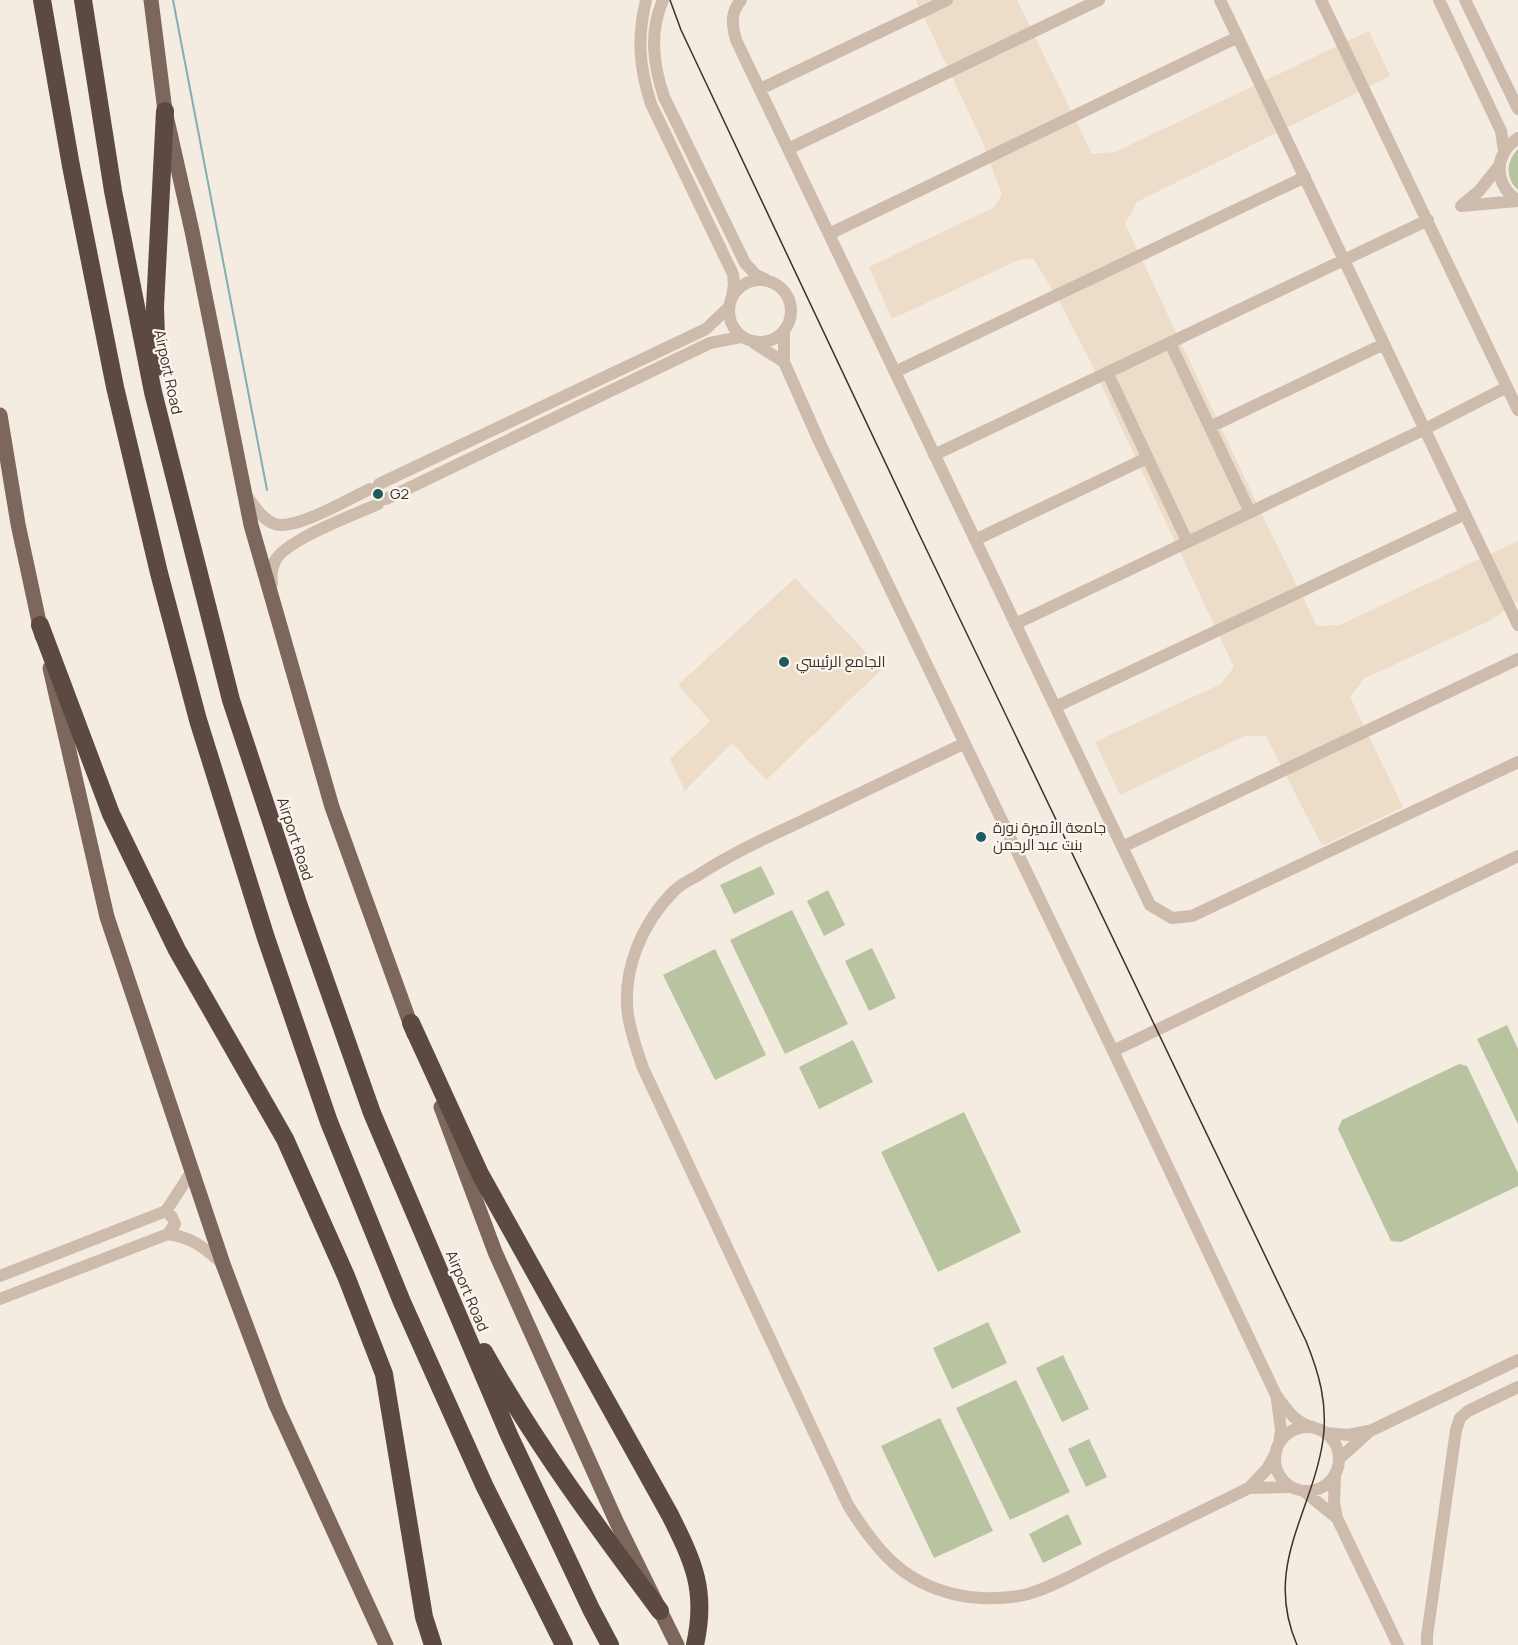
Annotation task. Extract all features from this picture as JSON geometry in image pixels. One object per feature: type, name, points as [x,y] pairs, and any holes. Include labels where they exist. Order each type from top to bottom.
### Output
[{"type":"highway","points":[[42,0],[71,166],[115,387],[159,573],[198,720],[266,938],[329,1122],[402,1302],[484,1485],[564,1645]]},
{"type":"highway","name":"Airport Road","points":[[83,0],[113,191],[153,392],[231,700],[294,892],[372,1113],[508,1435],[610,1645]]},
{"type":"highway","points":[[165,111],[155,307],[156,356],[167,446]]},
{"type":"highway","points":[[40,625],[111,814],[177,950],[285,1139],[346,1276],[384,1374],[424,1617],[433,1645]]},
{"type":"highway","points":[[411,1023],[480,1174],[670,1515],[691,1557],[699,1586],[700,1613],[695,1645]]},
{"type":"highway","points":[[440,1272],[519,1413],[660,1611]]},
{"type":"main road","points":[[151,0],[165,111],[195,242],[251,525],[332,807],[495,1252],[617,1523],[677,1645]]},
{"type":"main road","points":[[0,415],[18,524],[107,917],[223,1264],[276,1405],[386,1645]]},
{"type":"street","points":[[646,0],[640,38],[643,77],[651,104],[733,274],[731,324],[746,339],[784,362]]},
{"type":"street","points":[[272,601],[271,573],[275,560],[287,547],[710,343],[746,339],[768,342],[784,332],[791,314],[791,304],[787,295],[781,288],[756,275],[745,263],[664,97],[653,52],[654,34],[663,0]]},
{"type":"street","points":[[741,0],[735,8],[732,22],[736,40],[1150,905],[1172,918],[1192,916],[1518,762]]},
{"type":"street","points":[[760,89],[947,0]]},
{"type":"street","points":[[788,149],[1098,0]]},
{"type":"street","points":[[1220,0],[1518,625]]},
{"type":"street","points":[[1321,0],[1518,410]]},
{"type":"street","points":[[1439,0],[1501,131],[1504,151],[1499,166],[1479,191],[1461,206],[1518,201]]},
{"type":"street","points":[[1465,0],[1518,109]]},
{"type":"street","points":[[829,234],[1238,37]]},
{"type":"street","points":[[1504,151],[1518,138]]},
{"type":"street","points":[[1499,166],[1503,186],[1518,201]]},
{"type":"street","points":[[895,372],[1305,177]]},
{"type":"street","points":[[934,455],[1428,220]]},
{"type":"street","points":[[245,494],[261,514],[274,524],[291,525],[706,329],[745,284],[765,279]]},
{"type":"street","points":[[784,332],[784,362],[819,441],[1276,1395],[1301,1425],[1313,1427],[1334,1440],[1340,1458],[1335,1477],[1334,1503],[1337,1518],[1398,1645]]},
{"type":"street","points":[[1170,343],[1250,512]]},
{"type":"street","points":[[1210,428],[1384,344]]},
{"type":"street","points":[[1107,372],[1187,541]]},
{"type":"street","points":[[1015,624],[1425,429],[1507,387]]},
{"type":"street","points":[[975,540],[1148,458]]},
{"type":"street","points":[[356,495],[362,500],[363,511]]},
{"type":"street","points":[[1055,707],[1465,514]]},
{"type":"street","points":[[1122,847],[1518,659]]},
{"type":"street","points":[[963,744],[751,845],[675,890],[646,928],[636,947],[631,966],[628,1014],[632,1038],[643,1068],[848,1505],[864,1531],[902,1572],[922,1584],[949,1594],[1002,1599],[1028,1594],[1062,1579],[1249,1488],[1267,1469],[1277,1448],[1293,1430],[1313,1427]]},
{"type":"street","points":[[1113,1051],[1518,856]]},
{"type":"street","points":[[0,1276],[166,1211],[192,1171]]},
{"type":"street","points":[[166,1211],[175,1224],[168,1234]]},
{"type":"street","points":[[0,1299],[168,1234],[183,1236],[198,1243],[223,1264]]},
{"type":"street","points":[[1326,1433],[1348,1435],[1370,1431],[1518,1360]]},
{"type":"street","points":[[1428,1645],[1426,1636],[1456,1430],[1460,1418],[1468,1411],[1518,1387]]},
{"type":"street","points":[[1276,1395],[1281,1430],[1275,1462],[1277,1472],[1290,1487]]},
{"type":"street","points":[[1340,1458],[1370,1431]]},
{"type":"street","points":[[1305,1492],[1322,1488],[1335,1477]]},
{"type":"street","points":[[1249,1488],[1290,1487],[1305,1492],[1337,1518]]},
{"type":"green space","points":[[1518,149],[1518,190],[1509,175],[1509,164]]},
{"type":"green space","points":[[761,866],[775,894],[734,914],[720,885]]},
{"type":"green space","points":[[828,890],[845,925],[824,936],[807,901]]},
{"type":"green space","points":[[792,910],[848,1024],[785,1054],[730,940]]},
{"type":"green space","points":[[872,948],[896,998],[869,1011],[845,961]]},
{"type":"green space","points":[[715,949],[766,1055],[715,1080],[663,975]]},
{"type":"green space","points":[[1507,1025],[1518,1049],[1518,1124],[1477,1039]]},
{"type":"green space","points":[[853,1040],[873,1082],[819,1109],[799,1067]]},
{"type":"green space","points":[[1459,1064],[1467,1066],[1518,1173],[1518,1186],[1401,1242],[1391,1241],[1338,1129],[1342,1120]]},
{"type":"green space","points":[[964,1112],[1021,1232],[938,1272],[881,1152]]},
{"type":"green space","points":[[988,1322],[1007,1363],[952,1389],[933,1348]]},
{"type":"green space","points":[[1063,1355],[1089,1409],[1062,1422],[1036,1368]]},
{"type":"green space","points":[[1016,1380],[1070,1492],[1010,1520],[956,1408]]},
{"type":"green space","points":[[940,1418],[993,1531],[934,1558],[881,1446]]},
{"type":"green space","points":[[1089,1439],[1107,1477],[1086,1487],[1068,1449]]},
{"type":"green space","points":[[1068,1514],[1082,1544],[1043,1563],[1029,1534]]},
{"type":"shaded area","points":[[916,0],[1017,0],[1092,154],[1115,152],[1369,31],[1390,76],[1137,202],[1125,224],[1317,626],[1340,625],[1518,541],[1518,601],[1491,620],[1365,678],[1350,697],[1403,807],[1322,846],[1266,736],[1244,736],[1120,795],[1095,742],[1221,684],[1234,667],[1091,363],[1062,306],[1033,258],[1018,260],[892,319],[869,267],[993,208],[1002,195],[983,143]]},
{"type":"shaded area","points":[[795,578],[882,669],[766,780],[732,743],[685,791],[670,759],[710,721],[678,685]]},
{"type":"waterway","points":[[173,0],[267,490]]},
{"type":"tram line","points":[[670,0],[681,30],[920,536],[1311,1353],[1321,1389],[1324,1427],[1317,1467],[1287,1565],[1285,1590],[1288,1617],[1297,1645]]},
{"type":"place","name":"G2","points":[[378,494]]},
{"type":"place","name":"الجامع الرئيسي","points":[[784,662]]},
{"type":"place","name":"جامعة الأميرة نورة بنت عبد الرحمن","points":[[981,837]]}]
